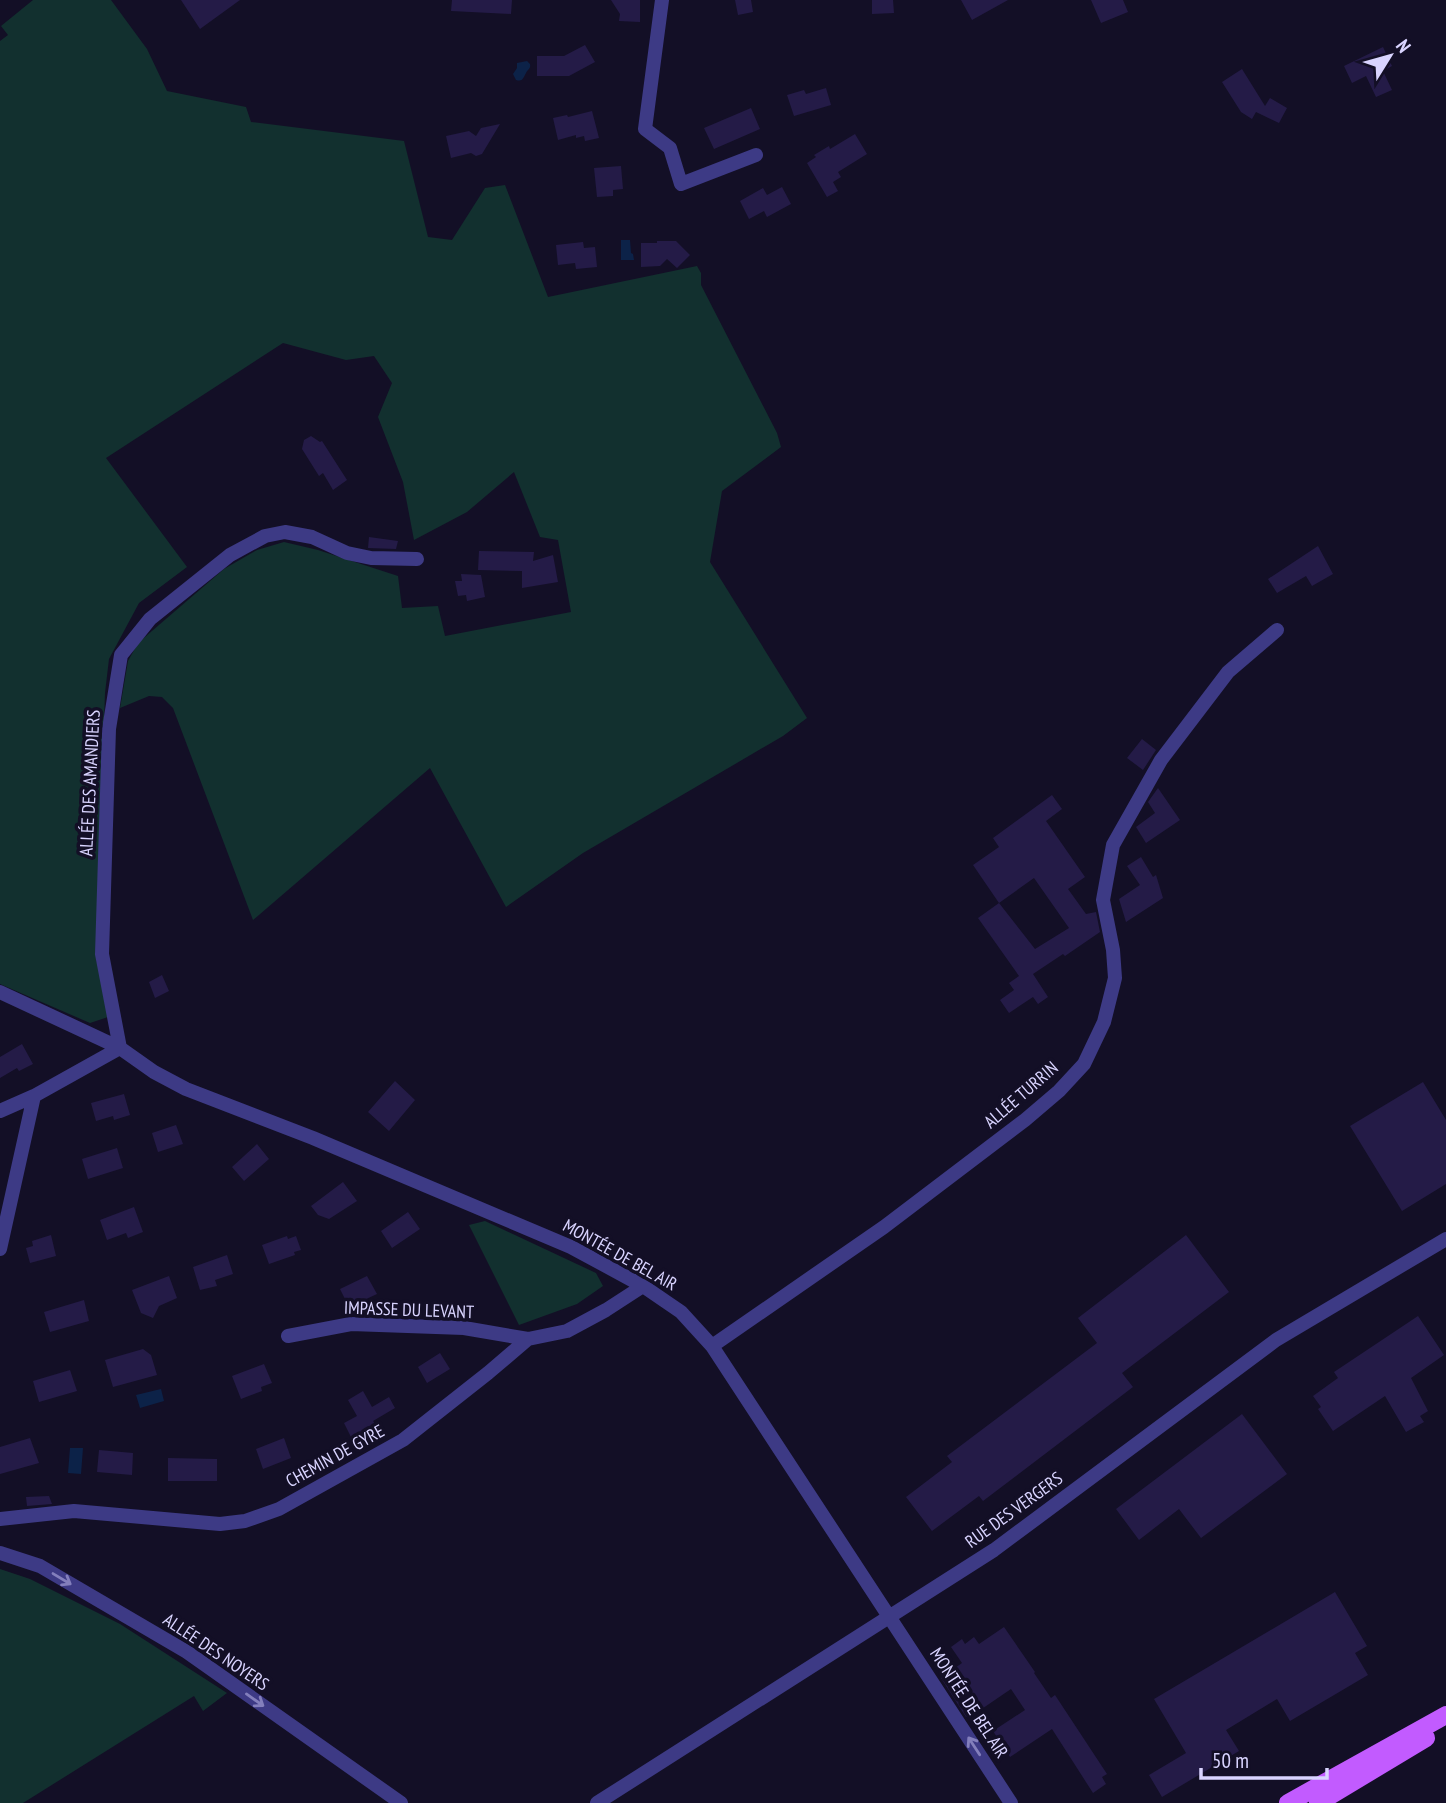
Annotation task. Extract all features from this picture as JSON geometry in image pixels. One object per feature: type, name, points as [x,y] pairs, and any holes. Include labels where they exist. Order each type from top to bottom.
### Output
[{"type":"main road","points":[[1288,1803],[1446,1716]]},
{"type":"main road","points":[[1318,1803],[1411,1749],[1446,1725]]},
{"type":"street","points":[[662,0],[645,129],[670,148],[681,184],[756,155]]},
{"type":"street","name":"ALLÉE DES AMANDIERS","points":[[120,1048],[102,954],[109,729],[121,654],[150,619],[230,555],[265,536],[285,532],[312,537],[347,553],[371,558],[417,559]]},
{"type":"street","name":"ALLÉE TURRIN","points":[[712,1346],[884,1227],[1025,1120],[1059,1091],[1084,1063],[1104,1022],[1115,978],[1103,900],[1113,845],[1161,760],[1228,672],[1278,631]]},
{"type":"street","name":"MONTÉE DE BEL AIR","points":[[0,992],[120,1048],[154,1072],[186,1089],[313,1138],[571,1247],[643,1286],[681,1312],[712,1346],[1011,1803]]},
{"type":"street","points":[[0,1111],[34,1096],[120,1048]]},
{"type":"street","points":[[0,1249],[34,1096]]},
{"type":"street","name":"RUE DES VERGERS","points":[[597,1803],[993,1550],[1276,1340],[1446,1239]]},
{"type":"street","name":"CHEMIN DE GYRE","points":[[0,1519],[74,1511],[220,1524],[245,1521],[279,1509],[403,1440],[528,1339],[567,1331],[643,1286]]},
{"type":"street","name":"IMPASSE DU LEVANT","points":[[288,1336],[351,1324],[464,1328],[528,1339]]},
{"type":"street","name":"ALLÉE DES NOYERS","points":[[0,1553],[40,1566],[187,1652],[401,1803]]},
{"type":"green space","points":[[33,0],[111,0],[147,49],[167,91],[246,107],[251,122],[404,141],[428,237],[452,240],[485,188],[505,185],[548,297],[697,266],[701,273],[701,285],[777,433],[781,447],[722,491],[710,562],[807,718],[783,736],[583,853],[506,907],[430,768],[253,920],[173,708],[162,697],[149,696],[120,708],[128,661],[138,643],[224,569],[257,550],[284,542],[398,576],[402,608],[438,606],[445,636],[571,612],[558,540],[540,537],[514,472],[467,512],[414,540],[403,482],[378,417],[392,383],[374,356],[346,360],[283,343],[106,458],[187,567],[139,603],[109,659],[105,693],[96,959],[111,1016],[90,1023],[0,984],[0,41],[8,35],[1,26]]},
{"type":"green space","points":[[485,1221],[596,1273],[603,1286],[577,1304],[519,1325],[469,1225]]},
{"type":"green space","points":[[0,1569],[30,1579],[120,1624],[227,1693],[203,1711],[194,1696],[23,1803],[0,1803]]},
{"type":"water","points":[[527,61],[530,68],[522,79],[516,80],[513,74],[517,63]]},
{"type":"water","points":[[621,240],[630,240],[634,260],[621,260]]},
{"type":"water","points":[[161,1389],[164,1401],[140,1408],[136,1395]]},
{"type":"water","points":[[70,1448],[83,1448],[81,1474],[68,1473]]},
{"type":"building","points":[[181,0],[240,0],[200,29]]},
{"type":"building","points":[[452,0],[512,0],[511,14],[451,11]]},
{"type":"building","points":[[611,0],[640,0],[640,22],[619,21],[620,14]]},
{"type":"building","points":[[735,0],[751,0],[753,12],[738,15]]},
{"type":"building","points":[[872,0],[893,0],[894,13],[872,14]]},
{"type":"building","points":[[961,0],[1008,0],[972,20]]},
{"type":"building","points":[[1091,0],[1123,0],[1128,12],[1101,23]]},
{"type":"building","points":[[585,45],[595,62],[569,76],[537,76],[537,56],[564,56]]},
{"type":"building","points":[[1383,47],[1392,66],[1383,71],[1392,90],[1376,97],[1366,76],[1352,83],[1344,66]]},
{"type":"building","points":[[1242,69],[1265,106],[1270,98],[1287,108],[1279,123],[1256,112],[1252,119],[1241,112],[1222,82]]},
{"type":"building","points":[[826,88],[831,105],[794,116],[787,95],[804,90],[806,94]]},
{"type":"building","points":[[751,108],[760,129],[714,149],[704,128]]},
{"type":"building","points":[[592,111],[599,138],[585,141],[584,136],[576,138],[576,135],[558,140],[553,118]]},
{"type":"building","points":[[500,124],[482,154],[476,156],[471,153],[451,158],[446,136],[469,131],[476,136],[481,128]]},
{"type":"building","points":[[855,134],[867,154],[838,172],[841,177],[833,182],[838,191],[827,197],[807,163],[816,157],[814,155]]},
{"type":"building","points":[[621,166],[623,189],[613,190],[613,196],[597,197],[594,168]]},
{"type":"building","points":[[782,187],[791,204],[767,217],[764,211],[749,219],[740,201],[763,188],[767,195]]},
{"type":"building","points":[[676,241],[690,255],[677,268],[667,259],[660,266],[641,267],[641,243]]},
{"type":"building","points":[[583,242],[584,248],[595,247],[597,267],[576,269],[575,263],[558,265],[556,245]]},
{"type":"building","points":[[311,436],[322,441],[347,480],[333,490],[323,473],[319,476],[302,449],[304,440]]},
{"type":"building","points":[[369,537],[398,541],[396,549],[368,548]]},
{"type":"building","points":[[1318,546],[1333,574],[1312,586],[1306,576],[1277,593],[1268,579]]},
{"type":"building","points":[[479,551],[534,552],[533,561],[553,555],[558,582],[522,588],[522,571],[478,570]]},
{"type":"building","points":[[461,574],[481,575],[485,597],[467,601],[466,595],[458,596],[455,581],[462,581]]},
{"type":"building","points":[[1142,739],[1156,750],[1143,770],[1127,758]]},
{"type":"building","points":[[1158,788],[1180,820],[1146,843],[1136,827],[1155,813],[1148,802]]},
{"type":"building","points":[[1052,795],[1062,809],[1046,821],[1085,877],[1068,889],[1086,914],[1096,912],[1100,932],[1033,974],[1048,997],[1038,1004],[1033,997],[1009,1013],[1000,1000],[1014,990],[1009,983],[1019,976],[978,918],[999,903],[973,865],[999,847],[993,838]],"holes":[[[1034,878],[1069,928],[1035,949],[999,903]]]},
{"type":"building","points":[[1141,857],[1153,877],[1156,875],[1163,898],[1126,922],[1119,899],[1140,885],[1127,866]]},
{"type":"building","points":[[162,975],[169,991],[155,998],[149,982]]},
{"type":"building","points":[[22,1044],[33,1064],[19,1071],[17,1068],[0,1078],[0,1057]]},
{"type":"building","points":[[395,1081],[415,1100],[389,1131],[368,1112]]},
{"type":"building","points":[[1423,1082],[1446,1120],[1446,1184],[1402,1211],[1350,1126]]},
{"type":"building","points":[[124,1094],[130,1115],[114,1120],[113,1116],[96,1121],[91,1103]]},
{"type":"building","points":[[176,1125],[183,1144],[158,1152],[152,1133]]},
{"type":"building","points":[[257,1144],[269,1159],[244,1181],[232,1167]]},
{"type":"building","points":[[117,1148],[123,1168],[88,1179],[82,1159]]},
{"type":"building","points":[[343,1182],[357,1201],[329,1219],[318,1215],[311,1206]]},
{"type":"building","points":[[134,1207],[143,1232],[128,1238],[126,1233],[107,1240],[100,1220]]},
{"type":"building","points":[[408,1212],[420,1229],[392,1248],[381,1231]]},
{"type":"building","points":[[51,1235],[56,1256],[30,1263],[26,1248],[33,1246],[32,1241]]},
{"type":"building","points":[[1186,1235],[1229,1292],[1122,1373],[1133,1387],[983,1501],[979,1496],[932,1531],[906,1497],[952,1462],[947,1456],[1097,1343],[1078,1318]]},
{"type":"building","points":[[287,1236],[288,1239],[296,1236],[301,1250],[294,1252],[295,1255],[269,1264],[262,1245]]},
{"type":"building","points":[[227,1255],[233,1274],[215,1280],[217,1286],[200,1290],[193,1267]]},
{"type":"building","points":[[169,1276],[177,1298],[159,1306],[153,1318],[141,1313],[132,1290]]},
{"type":"building","points":[[367,1276],[377,1294],[349,1307],[340,1289]]},
{"type":"building","points":[[84,1300],[89,1321],[50,1332],[44,1312]]},
{"type":"building","points":[[1418,1316],[1444,1355],[1411,1378],[1428,1411],[1420,1416],[1424,1422],[1406,1432],[1385,1396],[1333,1431],[1318,1409],[1321,1407],[1313,1396],[1338,1378],[1334,1372]]},
{"type":"building","points":[[143,1349],[151,1355],[157,1375],[113,1387],[105,1360]]},
{"type":"building","points":[[440,1353],[450,1369],[427,1383],[418,1367]]},
{"type":"building","points":[[264,1364],[272,1383],[261,1387],[262,1391],[241,1399],[232,1376]]},
{"type":"building","points":[[70,1370],[77,1391],[39,1402],[33,1381]]},
{"type":"building","points":[[363,1391],[372,1407],[389,1397],[395,1408],[373,1421],[377,1427],[353,1441],[344,1423],[357,1416],[348,1400]]},
{"type":"building","points":[[1242,1414],[1287,1474],[1201,1538],[1179,1509],[1139,1540],[1116,1509]]},
{"type":"building","points":[[30,1438],[39,1463],[0,1474],[0,1447]]},
{"type":"building","points":[[284,1438],[291,1458],[263,1469],[256,1449]]},
{"type":"building","points":[[99,1450],[133,1453],[132,1475],[97,1472]]},
{"type":"building","points":[[168,1458],[217,1459],[217,1481],[168,1481]]},
{"type":"building","points":[[49,1496],[52,1504],[27,1506],[26,1497]]},
{"type":"building","points":[[1335,1592],[1367,1646],[1355,1653],[1368,1675],[1290,1721],[1277,1699],[1226,1730],[1239,1751],[1162,1797],[1149,1775],[1186,1753],[1154,1699]]},
{"type":"building","points":[[1004,1627],[1051,1698],[1055,1695],[1107,1774],[1102,1777],[1106,1784],[1093,1793],[1052,1729],[1010,1757],[993,1731],[1025,1710],[1011,1689],[970,1717],[966,1717],[941,1678],[962,1663],[951,1647],[962,1639],[965,1644],[974,1637],[979,1644]]}]
